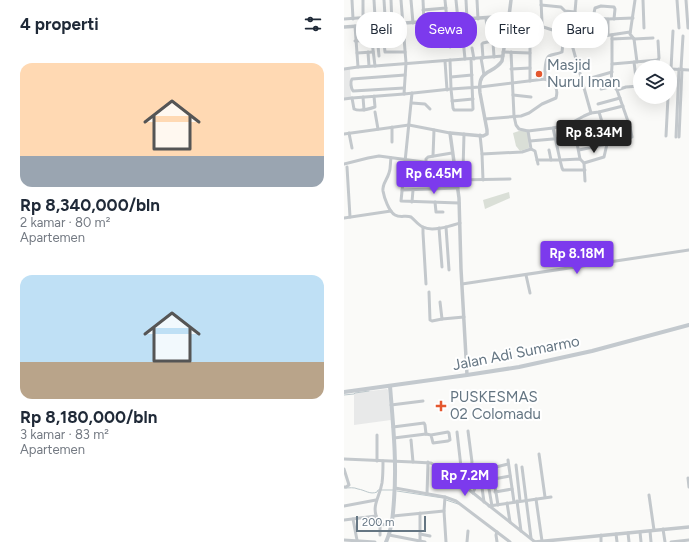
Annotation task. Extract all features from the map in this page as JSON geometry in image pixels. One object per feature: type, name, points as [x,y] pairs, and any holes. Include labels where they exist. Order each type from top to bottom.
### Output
[{"type":"main road","name":"Jalan Adi Sumarmo","points":[[344,392],[519,367],[569,356],[689,325]]},
{"type":"main road","points":[[386,542],[392,525],[396,461],[390,386]]},
{"type":"street","points":[[352,0],[353,19]]},
{"type":"street","points":[[363,0],[364,12]]},
{"type":"street","points":[[374,0],[374,12]]},
{"type":"street","points":[[384,0],[385,12]]},
{"type":"street","points":[[391,0],[392,12]]},
{"type":"street","points":[[401,0],[402,12]]},
{"type":"street","points":[[407,23],[413,22],[412,0]]},
{"type":"street","points":[[423,0],[423,10],[446,8]]},
{"type":"street","points":[[445,0],[446,12]]},
{"type":"street","points":[[456,0],[458,12]]},
{"type":"street","points":[[466,0],[467,12]]},
{"type":"street","points":[[476,0],[478,19],[485,18]]},
{"type":"street","points":[[510,12],[511,0]]},
{"type":"street","points":[[541,0],[541,12]]},
{"type":"street","points":[[575,12],[576,0]]},
{"type":"street","points":[[636,0],[630,32],[634,38],[637,60]]},
{"type":"street","points":[[643,0],[644,28]]},
{"type":"street","points":[[677,0],[679,28]]},
{"type":"street","points":[[686,0],[688,28]]},
{"type":"street","points":[[541,5],[561,7],[568,12]]},
{"type":"street","points":[[594,12],[595,8],[601,6],[614,8],[614,19]]},
{"type":"street","points":[[578,150],[632,137],[617,90],[611,81],[612,39],[608,19],[632,18]]},
{"type":"street","points":[[344,19],[356,19]]},
{"type":"street","points":[[344,27],[355,26],[358,67]]},
{"type":"street","points":[[671,60],[673,31]]},
{"type":"street","points":[[610,35],[630,32]]},
{"type":"street","points":[[678,137],[683,36]]},
{"type":"street","points":[[612,39],[653,38]]},
{"type":"street","points":[[658,41],[658,60]]},
{"type":"street","points":[[484,75],[482,58],[483,42],[493,42],[494,57]]},
{"type":"street","points":[[373,48],[375,66]]},
{"type":"street","points":[[378,48],[379,56]]},
{"type":"street","points":[[385,48],[385,58]]},
{"type":"street","points":[[404,94],[406,63],[405,48]]},
{"type":"street","points":[[463,48],[465,59]]},
{"type":"street","points":[[450,60],[453,108],[454,110],[472,110],[474,108],[472,88],[472,48]]},
{"type":"street","points":[[344,134],[409,125],[450,133],[480,136],[487,134],[480,96],[481,80],[484,75],[500,64],[504,48]]},
{"type":"street","points":[[530,48],[530,81]]},
{"type":"street","points":[[545,79],[547,60],[550,56],[562,52],[562,48]]},
{"type":"street","points":[[574,48],[591,113]]},
{"type":"street","points":[[368,52],[369,66]]},
{"type":"street","points":[[357,53],[373,52]]},
{"type":"street","points":[[385,52],[405,52]]},
{"type":"street","points":[[344,69],[494,57],[511,52],[530,53]]},
{"type":"street","points":[[511,52],[514,116],[519,130],[528,131],[553,128],[574,122],[591,113],[623,106]]},
{"type":"street","points":[[445,61],[447,90]]},
{"type":"street","points":[[612,64],[633,62]]},
{"type":"street","points":[[511,68],[530,68]]},
{"type":"street","points":[[677,69],[689,70]]},
{"type":"street","points":[[591,78],[612,72]]},
{"type":"street","points":[[404,88],[352,91],[351,81],[352,79],[405,75]]},
{"type":"street","points":[[451,76],[472,75]]},
{"type":"street","points":[[344,99],[472,88],[545,79],[553,83],[555,86],[557,95],[556,98],[542,104],[526,114],[521,116],[485,119]]},
{"type":"street","points":[[601,89],[614,86]]},
{"type":"street","points":[[617,90],[633,86]]},
{"type":"street","points":[[412,93],[401,201],[459,203]]},
{"type":"street","points":[[513,95],[531,97]]},
{"type":"street","points":[[352,98],[354,110],[364,110],[375,107],[374,96]]},
{"type":"street","points":[[363,97],[364,110]]},
{"type":"street","points":[[598,104],[620,98]]},
{"type":"street","points":[[452,101],[473,99]]},
{"type":"street","points":[[412,102],[423,103],[430,109]]},
{"type":"street","points":[[666,136],[668,104]]},
{"type":"street","points":[[375,112],[378,129]]},
{"type":"street","points":[[584,163],[604,157],[607,144],[599,112]]},
{"type":"street","points":[[574,122],[580,159],[584,163],[585,181]]},
{"type":"street","points":[[392,127],[392,142]]},
{"type":"street","points":[[530,141],[576,137],[630,127]]},
{"type":"street","points":[[553,128],[562,169],[585,170]]},
{"type":"street","points":[[433,156],[434,130]]},
{"type":"street","points":[[528,131],[530,149]]},
{"type":"street","points":[[349,133],[352,148]]},
{"type":"street","points":[[450,133],[458,188],[467,375]]},
{"type":"street","points":[[443,174],[463,170],[464,134]]},
{"type":"street","points":[[480,136],[483,180]]},
{"type":"street","points":[[482,154],[522,152],[530,149],[535,151],[538,164]]},
{"type":"street","points":[[549,150],[551,160]]},
{"type":"street","points":[[350,217],[345,165],[375,156],[426,162],[426,158],[452,153]]},
{"type":"street","points":[[391,158],[390,171],[383,188],[385,201],[395,216],[408,216],[423,228],[431,229],[460,223]]},
{"type":"street","points":[[537,160],[580,159]]},
{"type":"street","points":[[457,180],[510,179]]},
{"type":"street","points":[[402,190],[458,188]]},
{"type":"street","points":[[412,202],[414,190]]},
{"type":"street","points":[[435,202],[436,212],[443,212]]},
{"type":"street","points":[[344,218],[391,211]]},
{"type":"street","points":[[446,227],[449,270]]},
{"type":"street","points":[[423,228],[426,284]]},
{"type":"street","points":[[439,228],[442,267]]},
{"type":"street","points":[[462,284],[689,250]]},
{"type":"street","points":[[442,262],[449,261]]},
{"type":"street","points":[[526,275],[530,293]]},
{"type":"street","points":[[429,292],[430,320],[464,317]]},
{"type":"street","points":[[440,302],[442,319]]},
{"type":"street","points":[[391,405],[423,401]]},
{"type":"street","points":[[394,425],[424,423],[426,434]]},
{"type":"street","points":[[468,431],[475,488],[473,493]]},
{"type":"street","points":[[395,438],[448,432],[450,440],[434,443],[432,442],[431,435]]},
{"type":"street","points":[[456,432],[463,485]]},
{"type":"street","points":[[377,435],[377,461]]},
{"type":"street","points":[[412,440],[413,462]]},
{"type":"street","points":[[539,454],[545,497]]},
{"type":"street","points":[[344,459],[428,462],[433,464],[463,485],[535,542],[689,527]]},
{"type":"street","points":[[380,535],[380,524],[376,516],[375,509],[376,500],[380,491],[384,461]]},
{"type":"street","points":[[427,494],[428,462]]},
{"type":"street","points":[[498,505],[492,467],[508,462],[512,489],[517,501]]},
{"type":"street","points":[[461,465],[472,464]]},
{"type":"street","points":[[516,465],[517,501],[521,531]]},
{"type":"street","points":[[479,466],[484,502]]},
{"type":"street","points":[[522,467],[530,538]]},
{"type":"street","points":[[344,469],[349,485],[344,487]]},
{"type":"street","points":[[494,479],[510,476]]},
{"type":"street","points":[[688,478],[689,487]]},
{"type":"street","points":[[489,488],[490,506]]},
{"type":"street","points":[[395,489],[427,494],[460,504],[510,542]]},
{"type":"street","points":[[495,492],[512,489]]},
{"type":"street","points":[[649,495],[652,530],[651,542]]},
{"type":"street","points":[[490,506],[551,496]]},
{"type":"street","points":[[445,499],[444,511],[446,542]]},
{"type":"street","points":[[536,499],[542,541]]},
{"type":"street","points":[[344,506],[376,500]]},
{"type":"street","points":[[507,503],[510,522]]},
{"type":"street","points":[[393,516],[444,511]]},
{"type":"street","points":[[420,513],[420,541]]},
{"type":"street","points":[[344,520],[376,516]]},
{"type":"street","points":[[353,519],[357,540]]},
{"type":"street","points":[[380,524],[392,525]]},
{"type":"street","points":[[663,529],[664,542]]},
{"type":"street","points":[[467,542],[468,531]]},
{"type":"street","points":[[640,532],[641,542]]},
{"type":"street","points":[[497,533],[497,542]]},
{"type":"street","points":[[628,533],[628,542]]},
{"type":"street","points":[[420,534],[430,536]]},
{"type":"street","points":[[616,534],[617,542]]},
{"type":"street","points":[[389,535],[413,541],[425,542]]},
{"type":"street","points":[[601,535],[601,542]]},
{"type":"street","points":[[399,542],[400,537]]},
{"type":"street","points":[[581,537],[581,542]]},
{"type":"street","points":[[344,540],[375,542]]},
{"type":"street","points":[[671,542],[689,540]]},
{"type":"shaded area","points":[[344,69],[350,69],[351,97],[344,98]]},
{"type":"shaded area","points":[[528,131],[529,148],[520,151],[516,146],[513,133]]},
{"type":"shaded area","points":[[509,192],[510,198],[485,209],[483,200]]},
{"type":"shaded area","points":[[387,389],[391,420],[354,425],[354,393]]},
{"type":"waterway","points":[[344,395],[369,391]]},
{"type":"waterway","points":[[345,488],[355,488],[372,493],[377,492],[378,490],[394,490]]},
{"type":"waterway","points":[[397,491],[443,498]]},
{"type":"waterway","points":[[446,500],[458,504]]},
{"type":"place","name":"Masjid Nurul Iman","points":[[539,74]]},
{"type":"place","name":"PUSKESMAS 02 Colomadu","points":[[441,406]]}]
